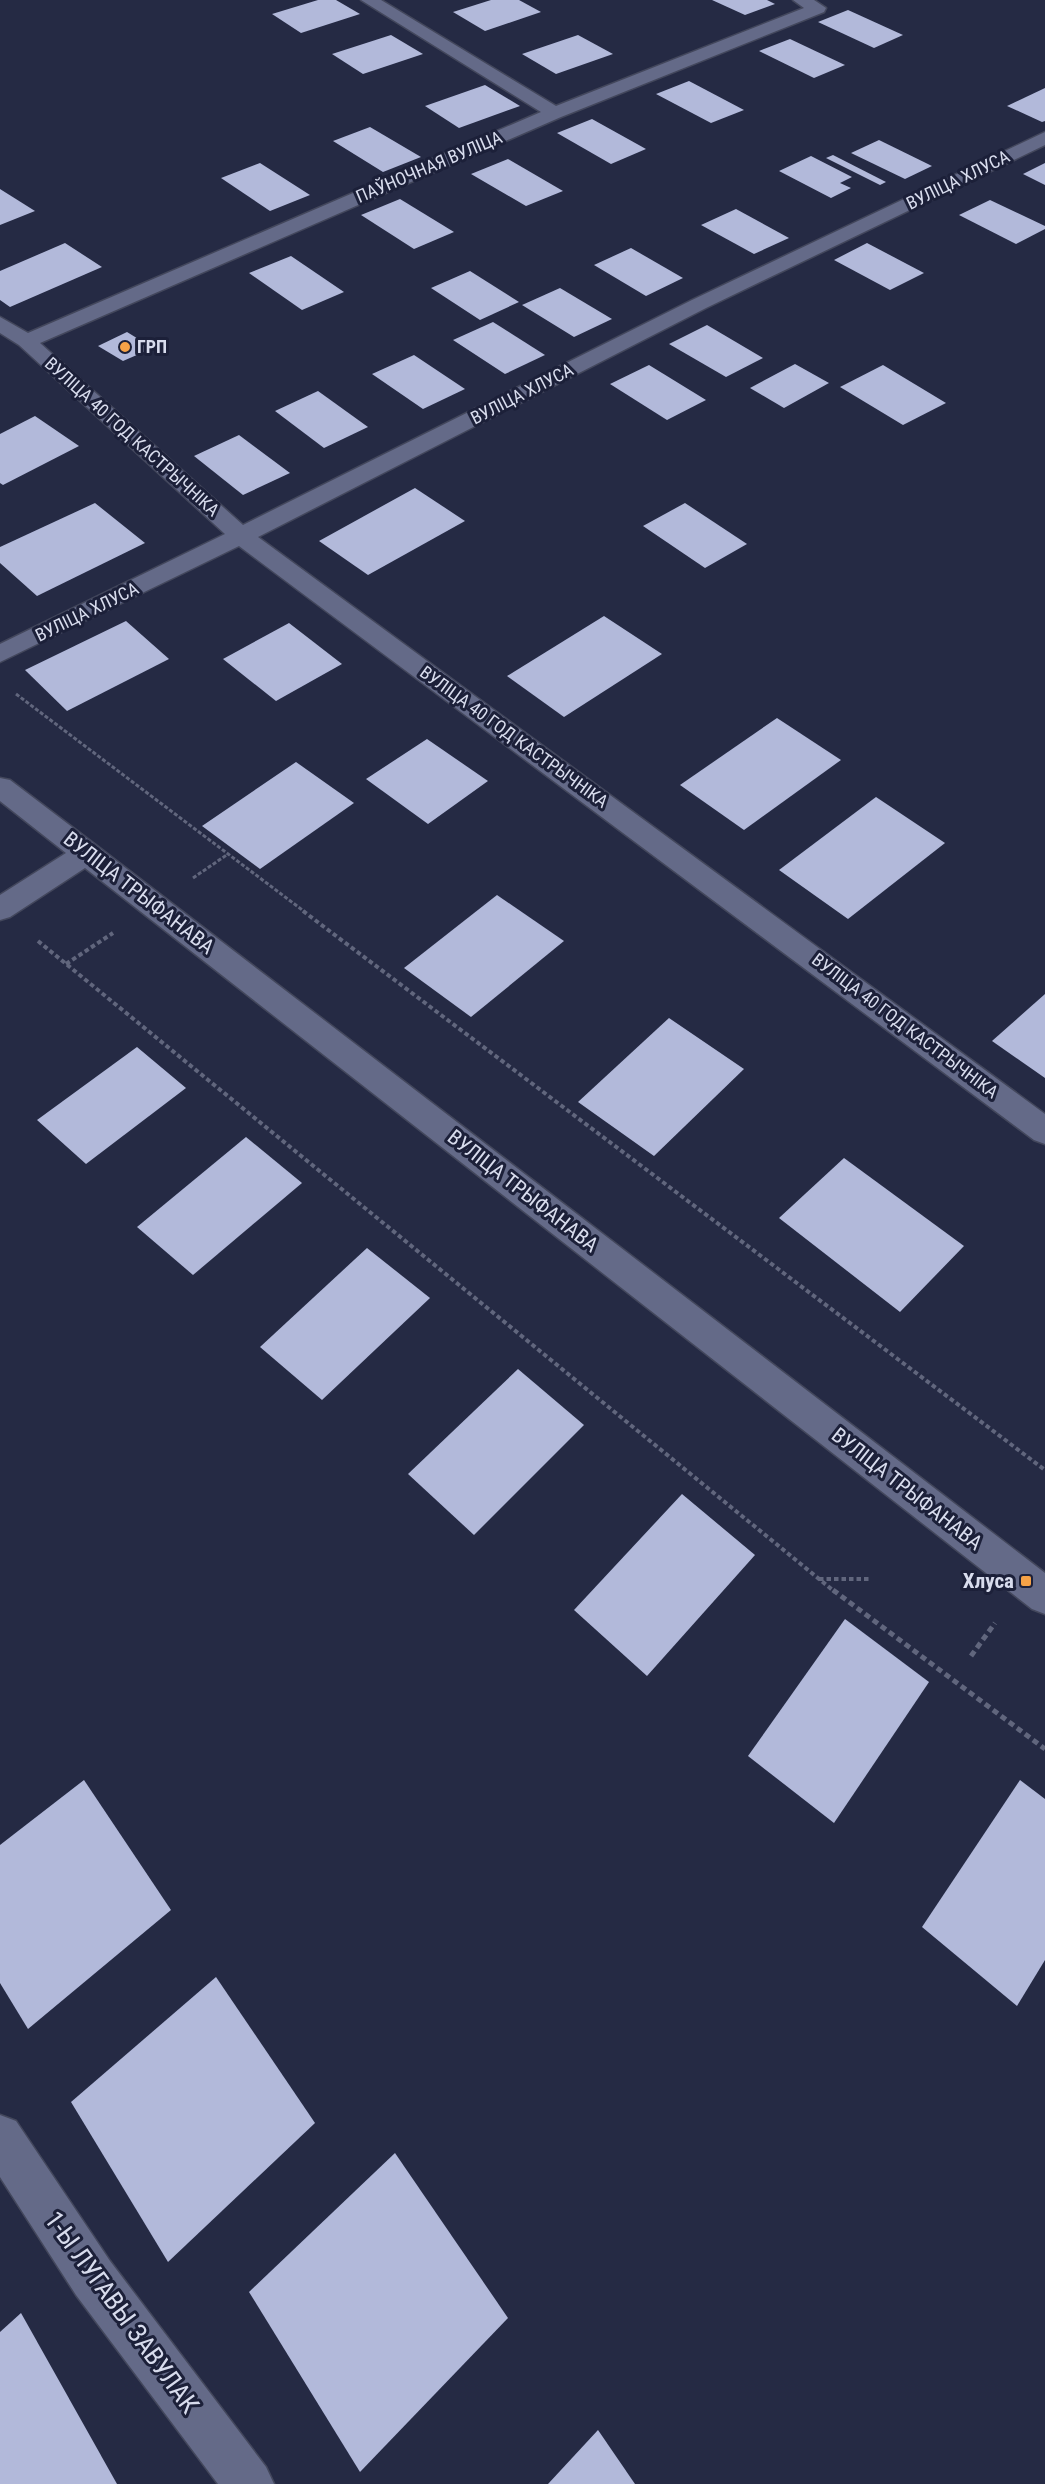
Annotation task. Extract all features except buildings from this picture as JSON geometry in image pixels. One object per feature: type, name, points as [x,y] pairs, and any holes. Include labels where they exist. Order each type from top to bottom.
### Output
[{"type":"street","points":[[369,0],[555,113]]},
{"type":"street","name":"ПАЎНОЧНАЯ ВУЛІЦА","points":[[26,341],[555,113],[818,8],[801,0]]},
{"type":"street","name":"ВУЛІЦА ХЛУСА","points":[[0,654],[241,536],[699,304],[1045,138]]},
{"type":"street","name":"ВУЛІЦА 40 ГОД КАСТРЫЧНІКА","points":[[0,323],[26,341],[241,536],[1045,1131]]},
{"type":"street","name":"ВУЛІЦА ТРЫФАНАВА","points":[[0,787],[1045,1596]]},
{"type":"street","points":[[0,909],[87,853]]},
{"type":"street","name":"1-Ы ЛУГАВЫ ЗАВУЛАК","points":[[0,2137],[93,2278],[249,2484]]},
{"type":"path","points":[[9,689],[1045,1470]]},
{"type":"path","points":[[33,937],[818,1579],[1045,1749]]},
{"type":"path","points":[[818,1579],[869,1579]]},
{"type":"place","name":"ГРП","points":[[125,347]]},
{"type":"place","name":"Хлуса","points":[[1026,1581]]}]
